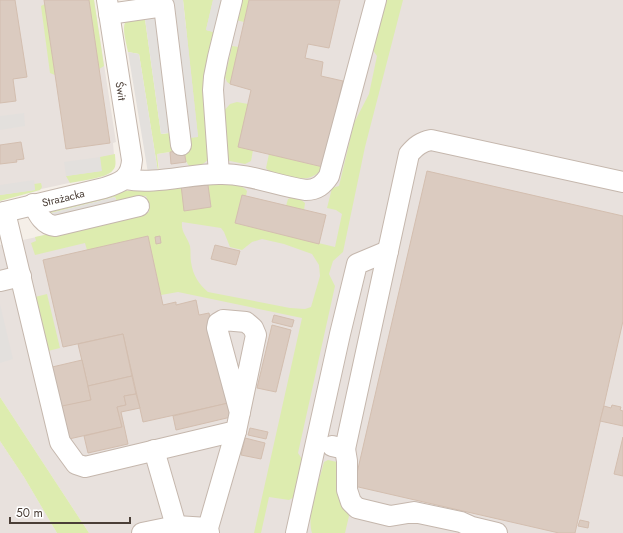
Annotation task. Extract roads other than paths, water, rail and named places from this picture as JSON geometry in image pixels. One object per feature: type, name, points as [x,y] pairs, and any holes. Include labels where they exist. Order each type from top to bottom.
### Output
[{"type":"street","points":[[219,174],[213,90],[214,77],[232,0]]},
{"type":"street","points":[[125,179],[141,181],[219,174],[243,176],[306,190],[316,189],[325,182],[329,176],[376,0]]},
{"type":"street","points":[[108,7],[164,3],[181,145]]},
{"type":"street","name":"Świt","points":[[108,7],[132,160],[132,168],[125,179]]},
{"type":"street","points":[[497,533],[472,527],[461,522],[414,512],[390,516],[358,508],[351,502],[347,490],[347,461],[345,449],[409,154],[422,142],[431,140],[623,182]]},
{"type":"street","name":"Strażacka","points":[[3,212],[104,188],[125,179]]},
{"type":"street","points":[[33,204],[43,220],[50,225],[55,226],[139,206]]},
{"type":"street","points":[[3,212],[21,276],[60,442],[67,454],[76,464],[86,467],[154,450],[238,422],[209,530],[168,529],[142,533]]},
{"type":"street","points":[[296,533],[357,264],[388,251]]},
{"type":"street","points":[[0,281],[21,276]]},
{"type":"street","points":[[317,443],[345,449]]},
{"type":"street","points":[[154,450],[168,529]]}]
